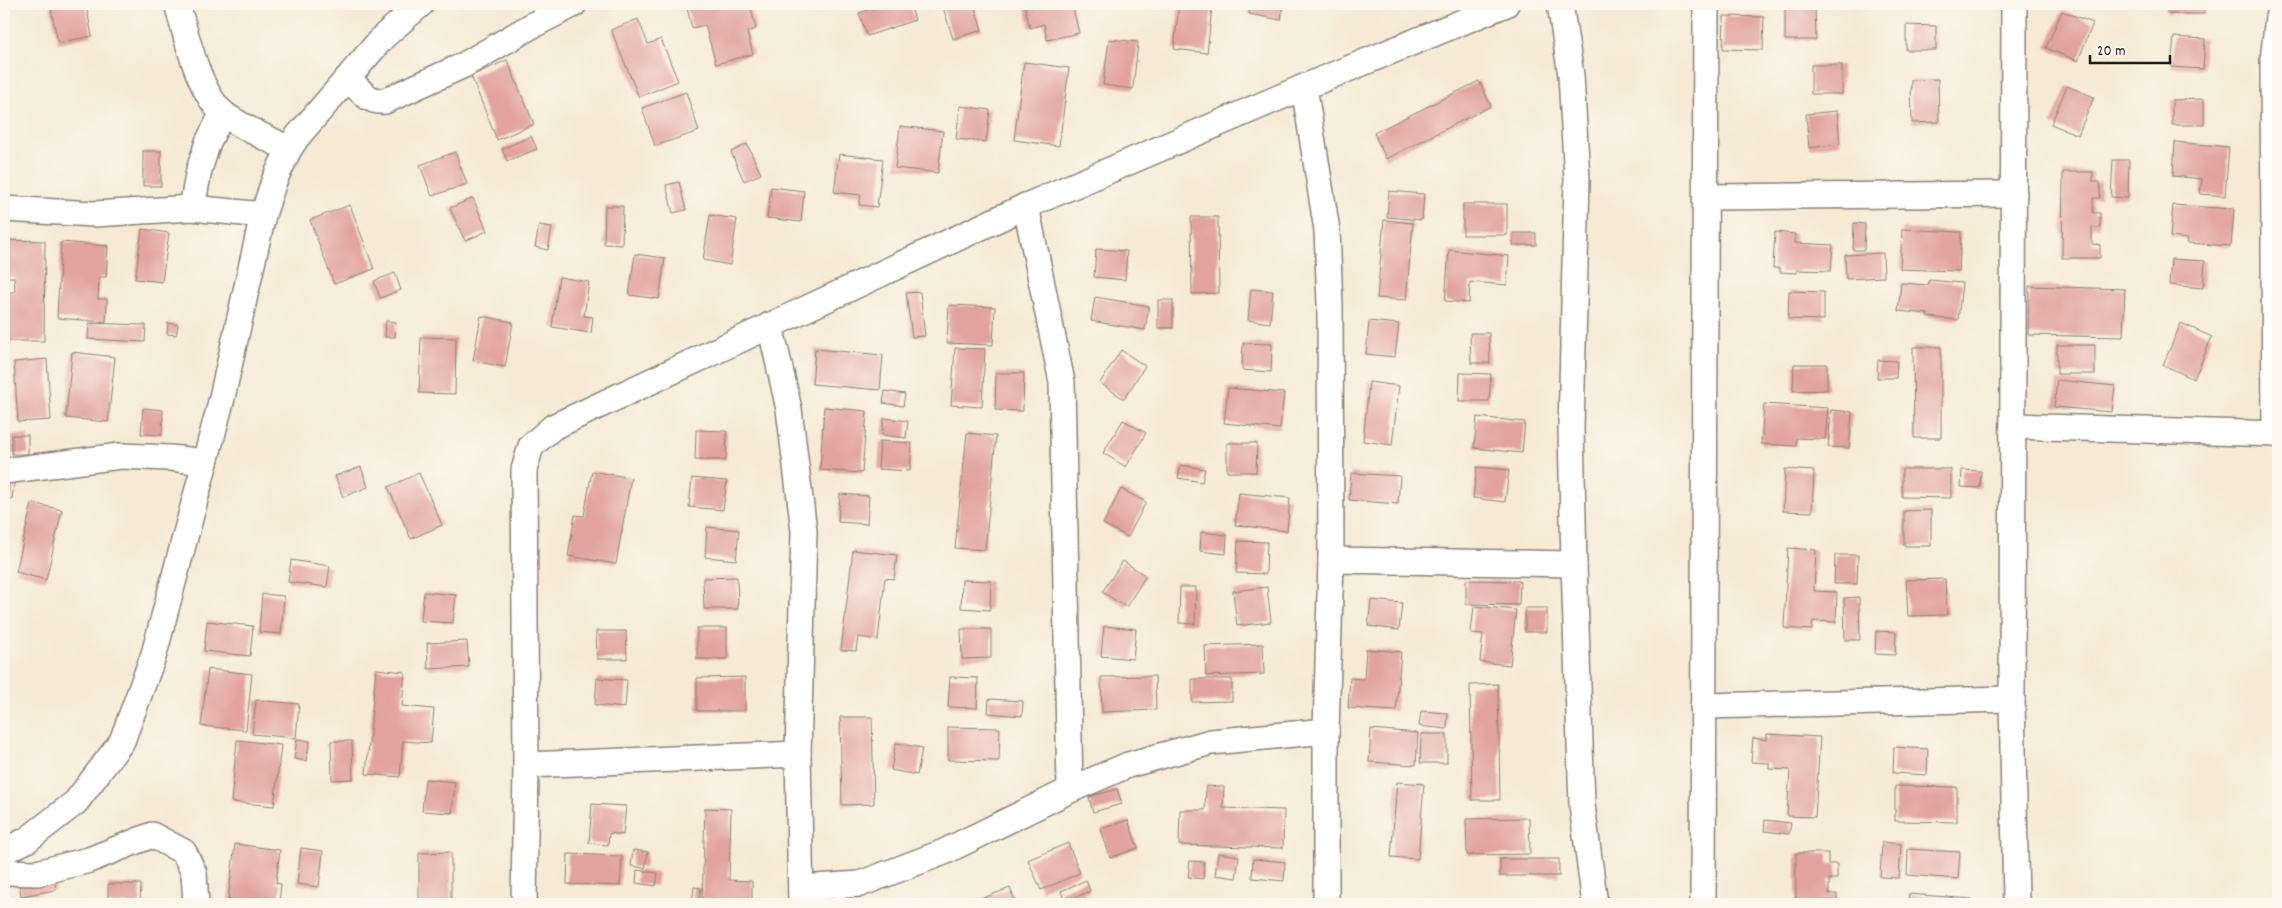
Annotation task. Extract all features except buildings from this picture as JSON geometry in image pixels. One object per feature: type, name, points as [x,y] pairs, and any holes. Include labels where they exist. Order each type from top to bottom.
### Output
[{"type":"street","points":[[177,4],[193,58],[207,91],[223,113],[289,149]]},
{"type":"street","points":[[4,851],[27,840],[76,802],[122,740],[154,654],[221,402],[253,253],[274,181],[289,149],[297,137],[383,37],[421,4]]},
{"type":"street","points":[[348,78],[368,98],[376,102],[386,101],[464,65],[533,25],[574,4]]},
{"type":"street","points":[[524,904],[526,765],[524,470],[531,446],[553,427],[1026,206],[1304,86],[1506,4]]},
{"type":"street","points":[[1560,4],[1571,75],[1577,179],[1571,429],[1574,564],[1582,805],[1595,904]]},
{"type":"street","points":[[1703,904],[1706,4]]},
{"type":"street","points":[[2014,4],[2012,699],[2016,904]]},
{"type":"street","points":[[2013,426],[2276,434],[2273,60],[2278,17]]},
{"type":"street","points":[[1304,86],[1327,230],[1330,315],[1331,560],[1326,731],[1326,904]]},
{"type":"street","points":[[192,208],[199,170],[208,142],[223,113]]},
{"type":"street","points":[[1706,197],[2014,194]]},
{"type":"street","points":[[1026,206],[1062,382],[1070,790]]},
{"type":"street","points":[[4,209],[94,214],[192,208],[263,215]]},
{"type":"street","points":[[770,326],[789,409],[804,531],[798,754],[801,896],[860,884],[944,852],[1070,790],[1128,765],[1210,742],[1326,731]]},
{"type":"street","points":[[4,471],[120,456],[170,458],[205,462]]},
{"type":"street","points":[[1331,560],[1574,564]]},
{"type":"street","points":[[1703,706],[2012,699]]},
{"type":"street","points":[[526,765],[798,754]]},
{"type":"street","points":[[4,872],[37,873],[89,860],[152,834],[184,852],[194,874],[196,904]]}]
